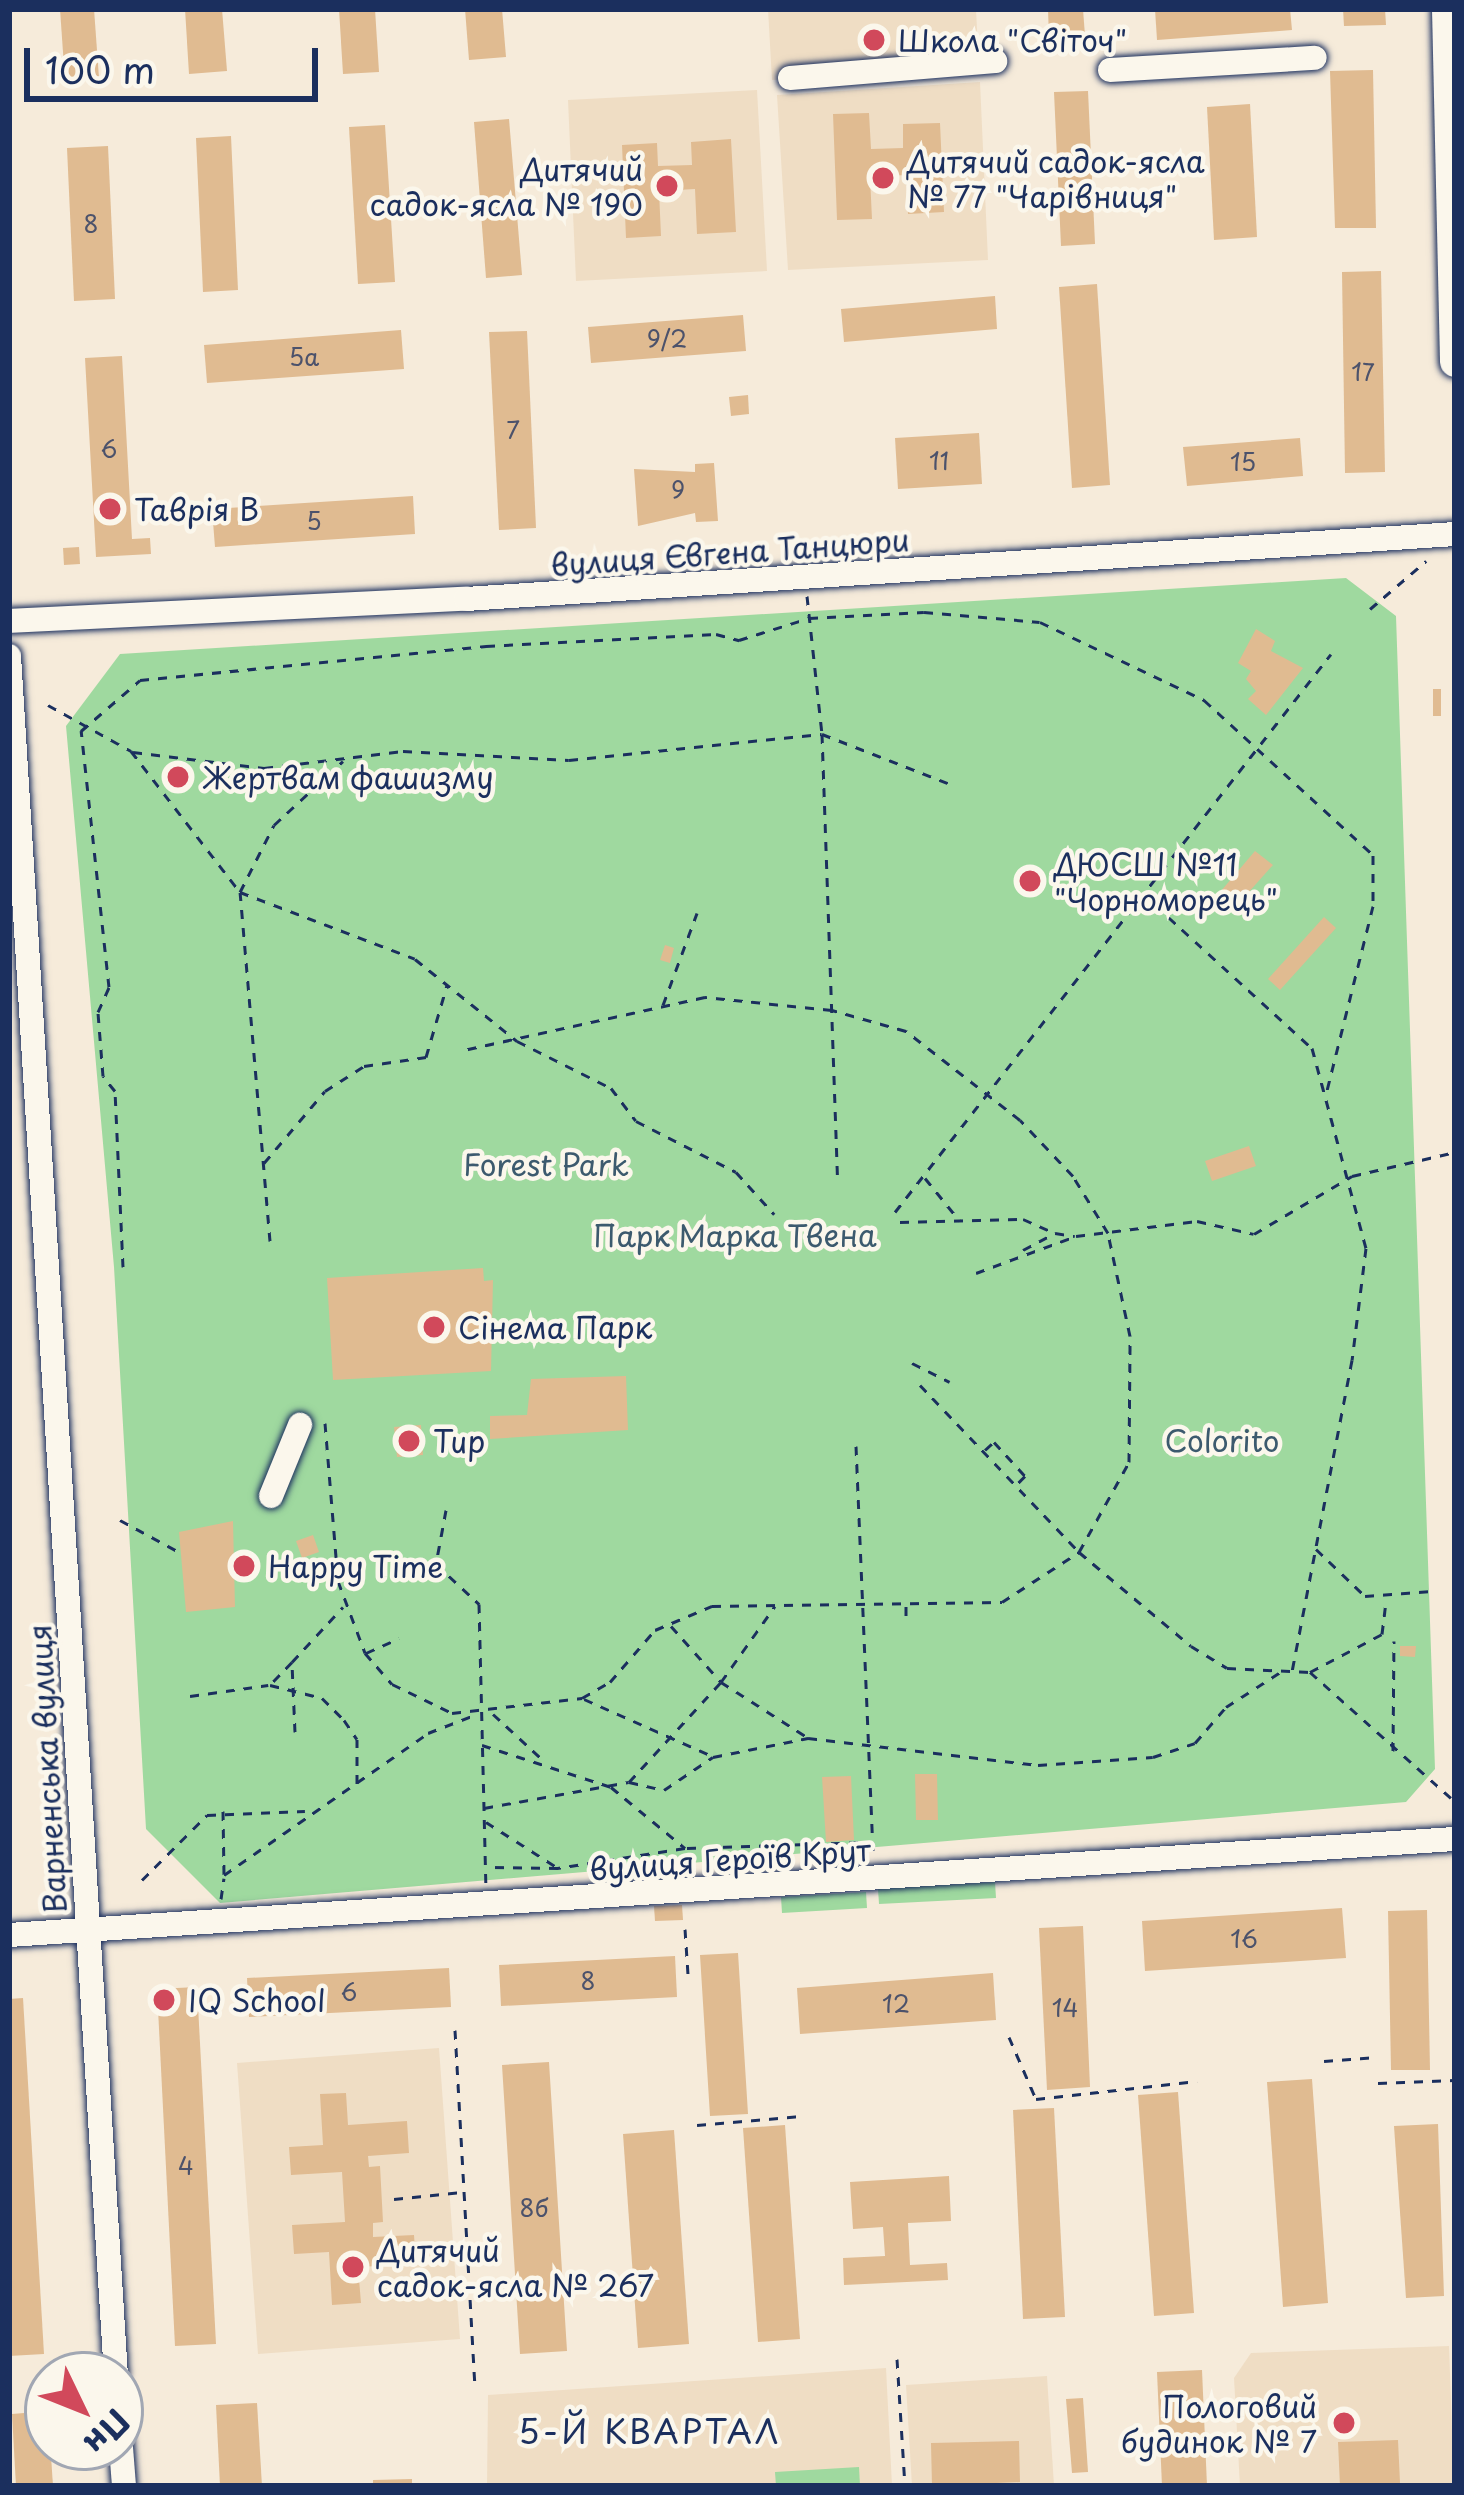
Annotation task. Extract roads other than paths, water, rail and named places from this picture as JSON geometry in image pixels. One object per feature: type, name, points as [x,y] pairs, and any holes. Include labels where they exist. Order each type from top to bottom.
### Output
[{"type":"main road","points":[[1447,9],[1455,362]]},
{"type":"street","points":[[1110,70],[1315,58]]},
{"type":"street","points":[[790,77],[995,61]]},
{"type":"street","name":"вулиця Євгена Танцюри","points":[[9,620],[1447,542]]},
{"type":"street","name":"Варненська вулиця","points":[[9,656],[114,2351]]},
{"type":"street","points":[[271,1496],[312,1424]]},
{"type":"street","name":"вулиця Героїв Крут","points":[[9,1935],[1455,1839]]},
{"type":"place","name":"Школа \"Світоч\"","points":[[874,40]]},
{"type":"place","name":"Дитячий садок-ясла № 77 \"Чарівниця\"","points":[[883,178]]},
{"type":"place","name":"Дитячий садок-ясла № 190","points":[[667,186]]},
{"type":"place","name":"Таврія В","points":[[110,509]]},
{"type":"place","name":"Жертвам фашизму","points":[[178,777]]},
{"type":"place","name":"ДЮСШ №11 \"Чорноморець\"","points":[[1030,881]]},
{"type":"place","name":"Сінема Парк","points":[[434,1327]]},
{"type":"place","name":"Тир","points":[[409,1441]]},
{"type":"place","name":"Happy Time","points":[[244,1566]]},
{"type":"place","name":"IQ School","points":[[164,2000]]},
{"type":"place","name":"Дитячий садок-ясла № 267","points":[[353,2267]]},
{"type":"place","name":"Пологовий будинок № 7","points":[[1344,2423]]},
{"type":"district","name":"5-Й КВАРТАЛ","points":[[650,2431]]},
{"type":"park label","name":"Forest Park","points":[[546,1164]]},
{"type":"park label","name":"Парк Марка Твена","points":[[735,1235]]},
{"type":"park label","name":"Colorito","points":[[1222,1440]]}]
